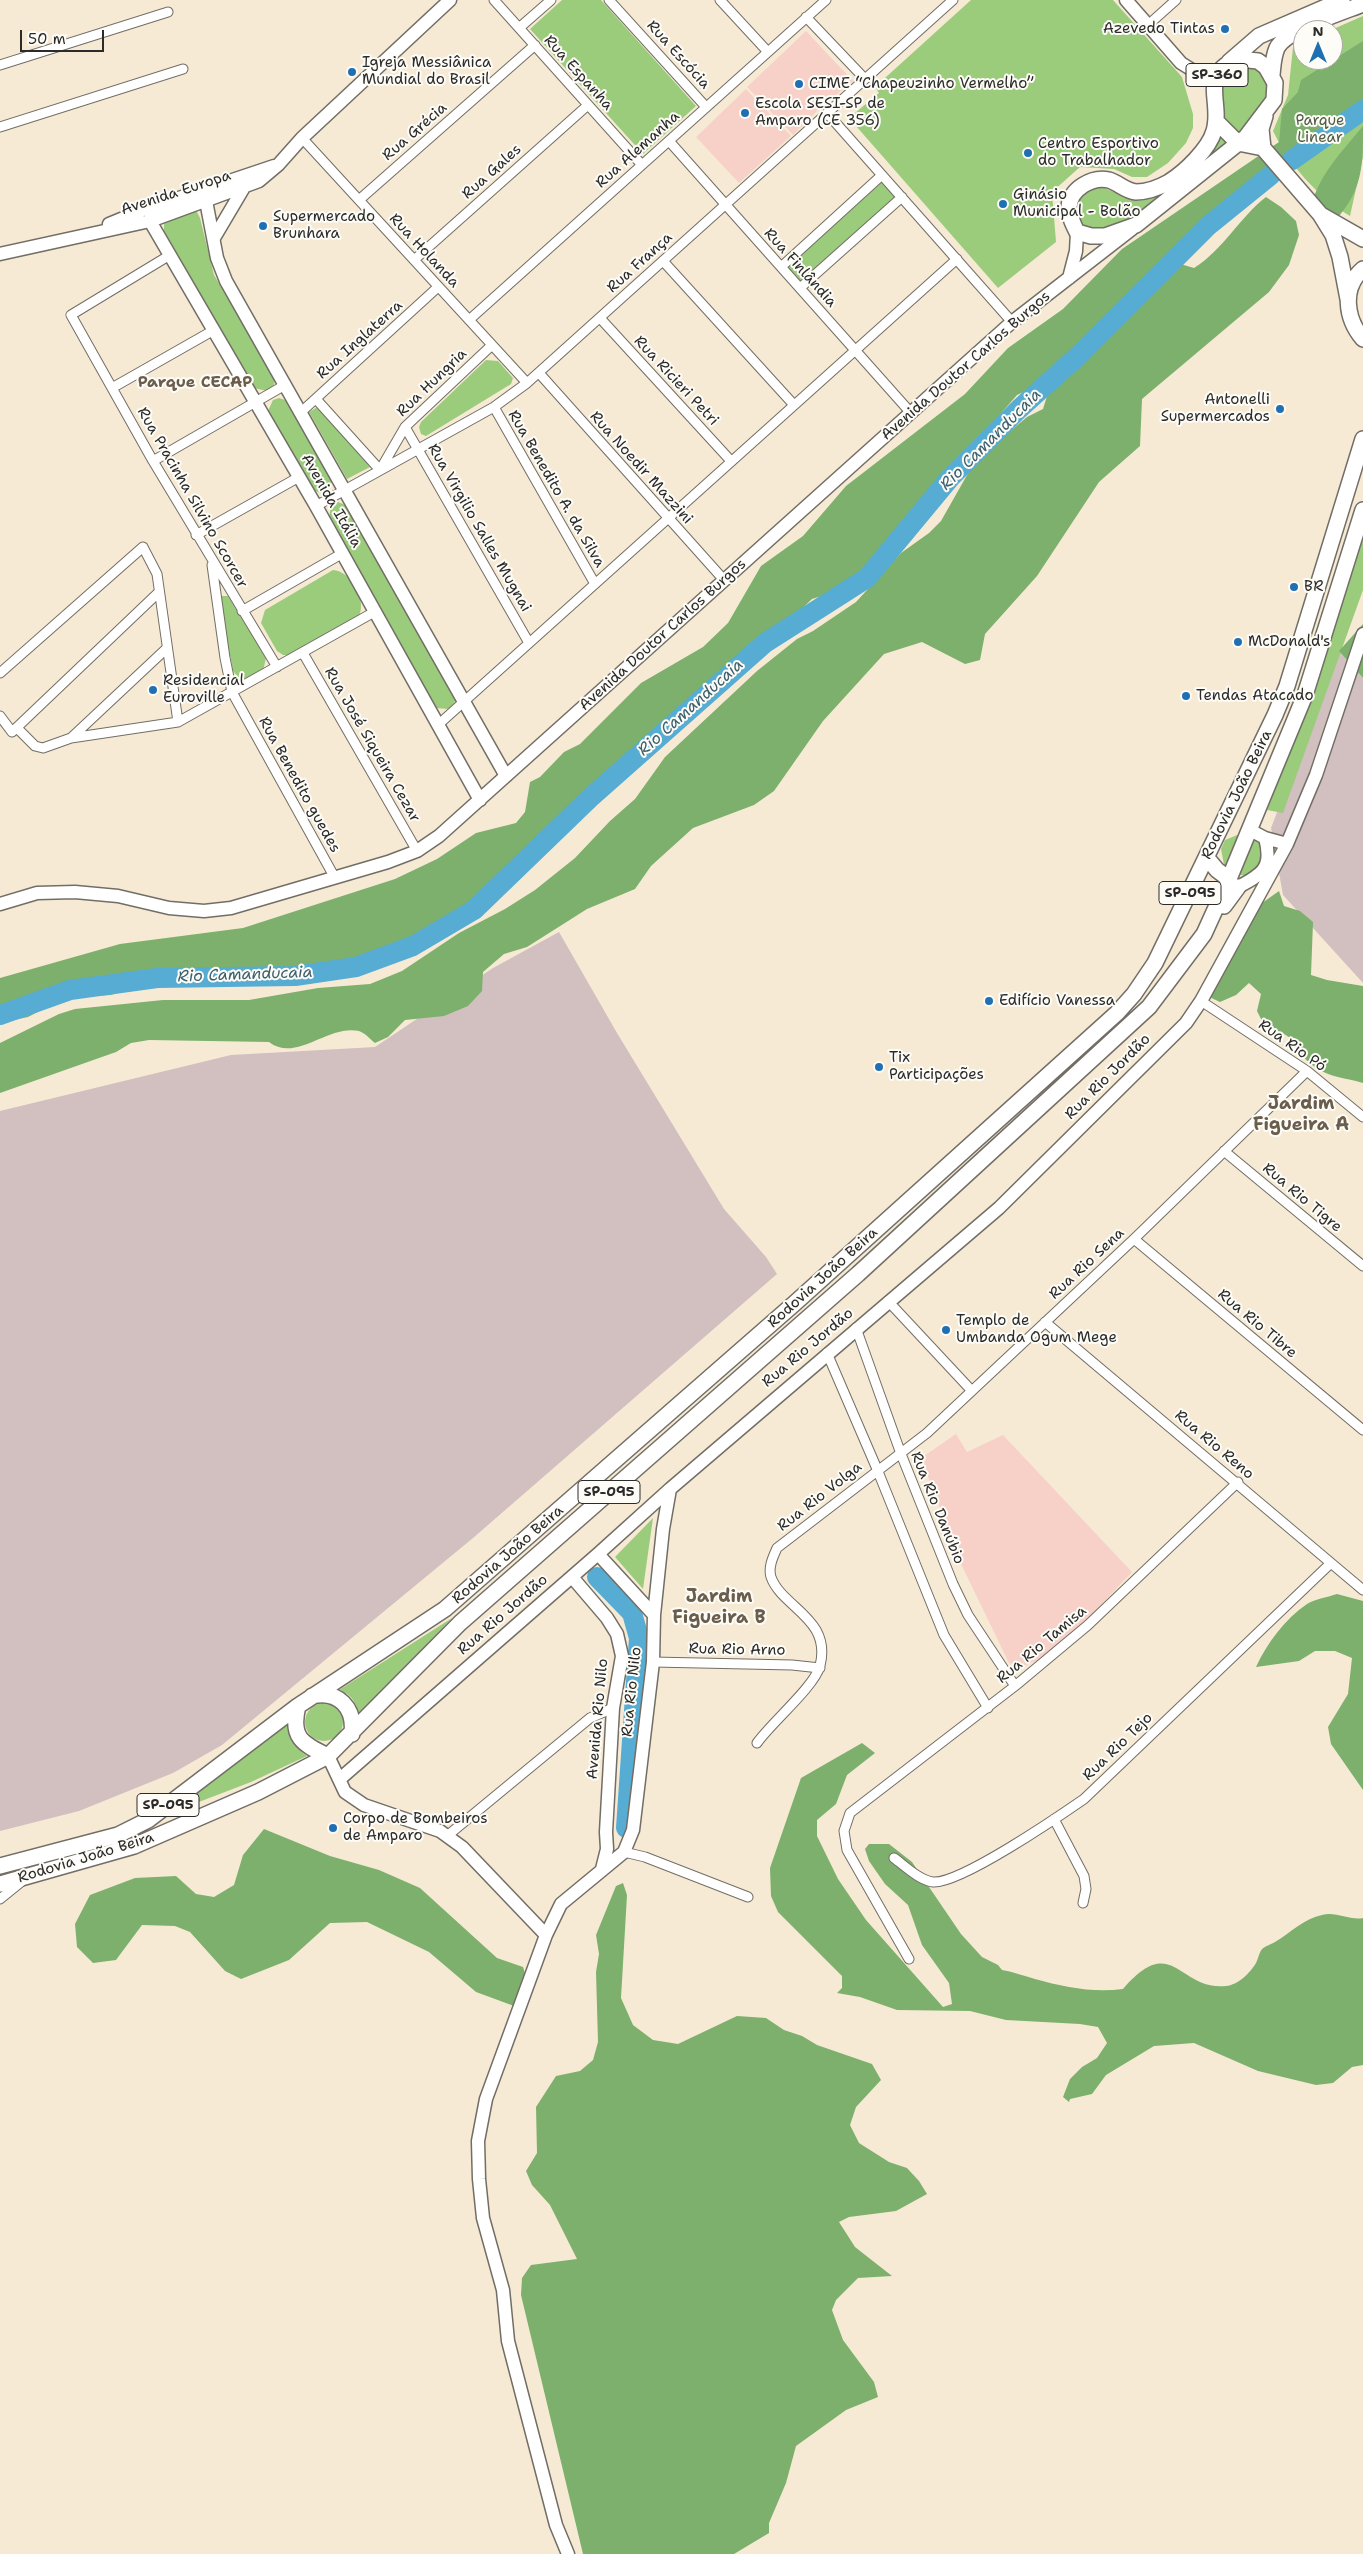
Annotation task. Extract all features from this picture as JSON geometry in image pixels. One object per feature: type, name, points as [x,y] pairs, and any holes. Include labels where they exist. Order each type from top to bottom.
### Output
[{"type":"main road","name":"SP-360","points":[[1216,121],[1214,88],[1224,66],[1260,36],[1342,0]]},
{"type":"main road","points":[[1265,150],[1262,122],[1276,92],[1272,75],[1278,47],[1297,32],[1363,4]]},
{"type":"main road","name":"SP-360","points":[[1224,66],[1248,58],[1266,67],[1272,75]]},
{"type":"main road","points":[[1238,143],[1246,137],[1270,108]]},
{"type":"main road","points":[[1216,121],[1238,143],[1265,150],[1317,210],[1333,235],[1340,257],[1352,322],[1363,338]]},
{"type":"main road","points":[[1136,225],[1105,236],[1091,236],[1077,232],[1069,205],[1072,196],[1088,182],[1108,180],[1126,190],[1137,192],[1149,190],[1169,181],[1183,170],[1208,144],[1216,121]]},
{"type":"main road","name":"Avenida Doutor Carlos Burgos","points":[[1136,225],[1238,143]]},
{"type":"main road","points":[[1317,210],[1363,239]]},
{"type":"main road","points":[[1348,299],[1352,284],[1363,269]]},
{"type":"main road","name":"Rodovia João Beira","points":[[0,1866],[118,1835],[148,1820],[312,1696],[445,1609],[795,1304],[1117,1013],[1134,994],[1155,963],[1207,858],[1287,686],[1363,439]]},
{"type":"main road","name":"Rodovia João Beira","points":[[0,1884],[134,1846],[258,1792],[328,1756],[352,1734],[460,1623],[869,1264],[1149,1007],[1204,934],[1233,883],[1250,830],[1305,695],[1363,510]]},
{"type":"main road","points":[[1222,826],[1250,830]]},
{"type":"main road","points":[[1207,858],[1216,870],[1233,883]]},
{"type":"main road","points":[[312,1696],[333,1696],[344,1702],[351,1712],[352,1734]]},
{"type":"main road","points":[[298,1706],[295,1720],[299,1738],[307,1746],[328,1756]]},
{"type":"street","name":"Avenida Europa","points":[[77,238],[170,201],[243,189],[259,181],[278,165],[302,138],[450,0]]},
{"type":"street","name":"Rua Espanha","points":[[494,0],[642,165]]},
{"type":"street","points":[[519,28],[551,0]]},
{"type":"street","name":"Rua Escócia","points":[[608,0],[706,107]]},
{"type":"street","points":[[720,0],[768,52]]},
{"type":"street","name":"Rua Alemanha","points":[[469,320],[826,0]]},
{"type":"street","name":"Rua França","points":[[316,506],[494,407],[527,383],[953,0]]},
{"type":"street","points":[[1126,0],[1181,63],[1197,73],[1224,66]]},
{"type":"street","points":[[1148,25],[1176,0]]},
{"type":"street","points":[[0,64],[168,12]]},
{"type":"street","points":[[806,17],[866,79]]},
{"type":"street","name":"Rua Grécia","points":[[359,200],[535,46]]},
{"type":"street","points":[[0,127],[183,69]]},
{"type":"street","name":"Rua Gales","points":[[414,260],[588,105]]},
{"type":"street","points":[[828,113],[1012,322]]},
{"type":"street","name":"Rua Holanda","points":[[302,138],[527,383]]},
{"type":"street","name":"Rua Finlândia","points":[[669,141],[911,413]]},
{"type":"street","name":"Avenida Europa","points":[[0,254],[150,221],[201,197],[278,165]]},
{"type":"street","points":[[781,267],[882,175]]},
{"type":"street","points":[[214,238],[243,189]]},
{"type":"street","name":"Avenida Itália","points":[[201,197],[214,238],[217,258],[226,281],[506,776]]},
{"type":"street","points":[[800,288],[902,197]]},
{"type":"street","points":[[150,221],[152,213],[170,201]]},
{"type":"street","name":"Avenida Itália","points":[[150,221],[343,553],[480,800]]},
{"type":"street","name":"Avenida Doutor Carlos Burgos","points":[[0,904],[37,893],[76,892],[118,896],[169,908],[204,911],[231,908],[335,878],[417,851],[439,836],[480,800],[1012,322],[1136,225]]},
{"type":"street","points":[[1069,278],[1076,251],[1077,232]]},
{"type":"street","name":"Rua Pracinha Silvino Scorcer","points":[[170,255],[70,315],[196,535],[277,667]]},
{"type":"street","points":[[439,724],[957,259]]},
{"type":"street","points":[[663,261],[794,405]]},
{"type":"street","name":"Rua Inglaterra","points":[[300,413],[438,287]]},
{"type":"street","name":"Rua Ricieri Petri","points":[[600,318],[731,461]]},
{"type":"street","points":[[112,388],[214,330]]},
{"type":"street","name":"Rua Hungria","points":[[380,470],[405,427],[492,345]]},
{"type":"street","name":"Rua Noedir Mazzini","points":[[539,373],[724,580]]},
{"type":"street","points":[[153,461],[285,385]]},
{"type":"street","points":[[316,399],[380,470]]},
{"type":"street","name":"Rua Benedito A. da Silva","points":[[494,407],[595,584]]},
{"type":"street","name":"Rua Virgilio Salles Mugnai","points":[[405,427],[529,643]]},
{"type":"street","points":[[196,535],[299,477]]},
{"type":"street","points":[[0,673],[143,547],[157,574],[178,722]]},
{"type":"street","points":[[242,611],[343,553]]},
{"type":"street","name":"Rua Benedito guedes","points":[[211,560],[224,658],[232,692],[335,878]]},
{"type":"street","points":[[0,716],[12,732],[159,592]]},
{"type":"street","points":[[17,728],[35,746],[43,748],[71,738],[178,722],[376,612]]},
{"type":"street","name":"Rua Rio Jordão","points":[[340,1778],[572,1577],[670,1489],[998,1208],[1186,1022],[1201,1001],[1287,844],[1316,775],[1363,634]]},
{"type":"street","points":[[71,738],[167,648]]},
{"type":"street","name":"Rua José Siqueira Cezar","points":[[303,653],[417,851]]},
{"type":"street","points":[[1250,830],[1265,838],[1287,844]]},
{"type":"street","points":[[1253,905],[1233,883],[1258,877],[1268,865],[1268,849],[1265,838]]},
{"type":"street","name":"Rua Rio Pó","points":[[1201,1001],[1307,1071],[1363,1117]]},
{"type":"street","name":"Rua Rio Sena","points":[[877,1469],[927,1434],[1134,1239],[1307,1071]]},
{"type":"street","name":"Rua Rio Tigre","points":[[1224,1152],[1363,1266]]},
{"type":"street","name":"Rua Rio Tibre","points":[[1134,1239],[1363,1430]]},
{"type":"street","points":[[888,1301],[972,1391]]},
{"type":"street","name":"Rua Rio Reno","points":[[1045,1322],[1238,1482],[1331,1564],[1361,1585]]},
{"type":"street","name":"Rua Rio Danúbio","points":[[856,1328],[901,1454],[965,1608],[1015,1686]]},
{"type":"street","points":[[827,1353],[877,1469],[944,1635],[988,1708]]},
{"type":"street","name":"Rua Rio Volga","points":[[820,1668],[822,1648],[817,1633],[808,1617],[780,1590],[771,1577],[770,1563],[777,1548],[877,1469]]},
{"type":"street","name":"Rua Rio Tamisa","points":[[909,1960],[847,1850],[844,1831],[850,1813],[988,1708],[1088,1626],[1238,1482]]},
{"type":"street","name":"Rua Rio Nilo","points":[[624,1852],[633,1830],[653,1662],[654,1615],[670,1489]]},
{"type":"street","points":[[598,1554],[654,1615]]},
{"type":"street","name":"Rua Rio Tejo","points":[[894,1858],[915,1874],[932,1882],[946,1881],[1054,1819],[1084,1799],[1331,1564]]},
{"type":"street","name":"Avenida Rio Nilo","points":[[572,1577],[607,1618],[616,1634],[622,1656],[613,1708],[606,1832],[607,1849],[602,1868]]},
{"type":"street","name":"Rua Rio Arno","points":[[653,1662],[792,1664],[820,1668]]},
{"type":"street","points":[[757,1742],[804,1690],[820,1668]]},
{"type":"street","points":[[447,1836],[590,1718],[613,1708]]},
{"type":"street","points":[[328,1756],[346,1792],[364,1806],[440,1830],[462,1847],[546,1935]]},
{"type":"street","points":[[1054,1819],[1084,1876],[1086,1889],[1083,1903]]},
{"type":"street","points":[[607,1849],[645,1857],[748,1898]]},
{"type":"street","points":[[568,2554],[556,2525],[508,2341],[503,2290],[483,2218],[478,2141],[486,2099],[546,1935],[561,1904],[602,1868],[624,1852]]},
{"type":"street","points":[[0,1899],[28,1876]]},
{"type":"shaded area","name":"CIME “Chapeuzinho Vermelho”","points":[[806,31],[853,81],[817,111],[793,135],[747,87]]},
{"type":"shaded area","name":"Escola SESI-SP de Amparo (CE 356)","points":[[746,89],[791,136],[739,183],[696,137]]},
{"type":"shaded area","points":[[1339,651],[1363,678],[1363,983],[1283,895],[1271,828]]},
{"type":"shaded area","points":[[559,932],[617,1033],[724,1209],[766,1257],[777,1274],[473,1538],[222,1745],[173,1773],[79,1811],[0,1831],[0,1111],[231,1055],[375,1047],[493,968]]},
{"type":"shaded area","points":[[956,1434],[967,1452],[1003,1435],[1132,1572],[1082,1625],[1042,1659],[1021,1667],[1009,1663],[961,1564],[921,1458]]},
{"type":"green space","points":[[562,0],[601,0],[696,106],[643,154],[530,29]]},
{"type":"green space","name":"Centro Esportivo do Trabalhador","points":[[971,0],[1113,0],[1182,77],[1193,114],[1193,128],[1186,143],[1168,163],[1147,177],[1132,177],[1114,169],[1080,167],[1052,192],[1056,242],[998,288],[849,118],[879,93],[875,87]]},
{"type":"green space","name":"Parque Linear","points":[[1363,16],[1363,157],[1350,216],[1316,190],[1296,168],[1273,131],[1288,95],[1293,47],[1293,70],[1343,70],[1343,25]]},
{"type":"green space","points":[[1363,41],[1363,108],[1342,124],[1312,141],[1302,155],[1277,178],[1229,199],[1205,223],[1196,237],[1182,248],[1177,263],[1194,268],[1204,261],[1247,214],[1266,197],[1281,207],[1296,221],[1299,235],[1289,265],[1269,292],[1142,399],[1140,446],[1099,482],[1037,576],[985,634],[980,660],[965,664],[922,642],[884,654],[823,721],[774,791],[754,805],[693,828],[651,866],[635,889],[587,909],[527,947],[504,954],[483,972],[482,991],[468,1006],[444,1016],[405,1020],[388,1037],[375,1043],[359,1031],[347,1030],[290,1048],[279,1047],[269,1042],[149,1040],[131,1043],[116,1052],[0,1093],[0,1043],[59,1014],[75,1009],[163,1000],[249,1000],[318,988],[370,984],[402,971],[459,933],[505,909],[535,890],[575,858],[610,821],[635,799],[665,757],[757,671],[797,639],[813,631],[856,602],[901,553],[929,533],[941,521],[975,461],[1027,417],[1043,409],[1048,393],[1033,388],[1017,395],[903,525],[884,555],[872,567],[859,577],[828,594],[812,599],[785,625],[632,750],[598,789],[562,825],[534,847],[514,874],[502,886],[433,936],[398,948],[350,972],[333,975],[264,977],[247,981],[161,980],[111,995],[76,997],[59,1001],[28,1017],[0,1023],[0,978],[120,944],[243,928],[395,879],[437,859],[476,833],[516,823],[525,812],[530,782],[540,777],[564,752],[580,744],[641,683],[703,647],[728,623],[761,566],[803,536],[846,486],[965,394],[1008,348],[1063,309],[1122,249],[1279,142],[1282,109],[1298,92],[1301,80],[1317,70],[1343,70],[1343,54]]},
{"type":"green space","points":[[1252,66],[1260,70],[1269,85],[1269,94],[1240,133],[1132,219],[1103,228],[1083,228],[1075,213],[1076,201],[1089,190],[1098,187],[1125,196],[1151,196],[1222,130],[1220,81],[1234,67]]},
{"type":"green space","points":[[1363,126],[1362,163],[1353,195],[1339,216],[1321,216],[1311,207],[1320,184],[1332,164]]},
{"type":"green space","points":[[883,181],[897,197],[801,283],[787,268]]},
{"type":"green space","points":[[191,210],[197,212],[200,218],[214,275],[273,373],[275,381],[273,388],[267,391],[254,388],[164,231],[164,220]]},
{"type":"green space","points":[[486,360],[498,361],[513,378],[511,384],[426,436],[421,434],[419,427],[421,422]]},
{"type":"green space","points":[[279,398],[285,400],[332,482],[327,492],[320,493],[313,490],[268,411],[273,400]]},
{"type":"green space","points":[[319,406],[370,467],[347,479],[309,412]]},
{"type":"green space","points":[[338,502],[348,506],[456,697],[454,704],[448,709],[436,708],[329,518],[331,506]]},
{"type":"green space","points":[[1363,533],[1363,590],[1283,813],[1267,810],[1300,725]]},
{"type":"green space","points":[[333,570],[346,575],[356,587],[361,602],[359,616],[290,655],[283,655],[277,651],[261,623],[265,610]]},
{"type":"green space","points":[[222,596],[228,596],[266,658],[263,671],[246,680],[239,678],[233,671],[220,602]]},
{"type":"green space","points":[[1363,624],[1363,678],[1339,651]]},
{"type":"green space","points":[[1242,833],[1225,870],[1221,849],[1225,840]]},
{"type":"green space","points":[[1256,836],[1264,846],[1265,863],[1250,876],[1240,875]]},
{"type":"green space","points":[[1279,891],[1284,906],[1300,911],[1313,922],[1311,975],[1327,980],[1363,986],[1363,1083],[1320,1070],[1307,1061],[1291,1039],[1265,1027],[1257,1011],[1261,994],[1249,983],[1236,995],[1220,1002],[1205,995],[1255,908]]},
{"type":"green space","points":[[653,1518],[643,1589],[615,1557]]},
{"type":"green space","points":[[1337,1594],[1363,1601],[1363,1790],[1331,1744],[1328,1727],[1348,1694],[1352,1658],[1335,1651],[1315,1651],[1299,1661],[1256,1667],[1271,1640],[1291,1617],[1310,1602]]},
{"type":"green space","points":[[452,1618],[359,1717],[353,1700],[348,1694],[339,1690]]},
{"type":"green space","points":[[324,1703],[337,1709],[343,1722],[337,1735],[324,1741],[311,1735],[305,1722],[311,1709]]},
{"type":"green space","points":[[287,1724],[293,1742],[307,1756],[251,1782],[165,1815]]},
{"type":"green space","points":[[862,1743],[875,1753],[847,1775],[836,1804],[817,1820],[817,1836],[838,1879],[866,1920],[943,2007],[952,2004],[949,1983],[922,1945],[908,1905],[885,1884],[869,1861],[865,1849],[869,1844],[889,1844],[912,1862],[961,1934],[982,1957],[998,1965],[1002,1970],[1079,1989],[1123,1989],[1140,1972],[1153,1965],[1165,1964],[1210,1985],[1230,1985],[1239,1981],[1250,1971],[1262,1949],[1310,1919],[1327,1914],[1358,1919],[1363,1918],[1363,2065],[1352,2067],[1333,2083],[1316,2085],[1258,2071],[1194,2043],[1154,2046],[1106,2075],[1092,2094],[1070,2099],[1069,2102],[1063,2097],[1070,2079],[1082,2067],[1097,2058],[1107,2043],[1098,2027],[1080,2024],[1006,2020],[970,2011],[897,2010],[860,1997],[837,1993],[842,1988],[842,1976],[778,1912],[771,1896],[770,1868],[801,1778]]},
{"type":"green space","points":[[264,1829],[330,1856],[379,1870],[420,1888],[497,1958],[523,1967],[527,1980],[514,2006],[476,1992],[429,1952],[367,1922],[330,1923],[289,1960],[241,1979],[225,1971],[190,1932],[175,1926],[142,1925],[116,1960],[93,1963],[77,1947],[75,1924],[90,1895],[135,1878],[176,1876],[196,1894],[214,1897],[234,1885],[243,1855]]},
{"type":"green space","points":[[623,1883],[627,1895],[621,1998],[633,2025],[653,2040],[678,2044],[737,2016],[766,2018],[784,2030],[802,2036],[817,2045],[872,2064],[881,2080],[856,2107],[850,2125],[859,2143],[889,2162],[907,2168],[919,2181],[927,2194],[896,2211],[849,2217],[839,2222],[855,2247],[892,2276],[858,2278],[836,2300],[832,2310],[843,2340],[874,2382],[878,2397],[846,2410],[796,2446],[786,2483],[769,2523],[769,2533],[734,2554],[583,2554],[521,2295],[522,2278],[531,2265],[577,2259],[550,2205],[532,2185],[526,2171],[537,2153],[536,2107],[556,2076],[580,2071],[593,2060],[598,2042],[596,1972],[599,1954],[596,1935],[616,1886]]},
{"type":"waterway","name":"Rio Camanducaia","points":[[1292,160],[1363,110]]},
{"type":"waterway","name":"Rio Camanducaia","points":[[0,1015],[70,990],[157,978],[295,976],[356,967],[413,946],[474,910],[590,798],[765,643],[867,578],[950,478],[1019,409],[1079,355],[1208,226],[1271,175]]},
{"type":"waterway","points":[[597,1577],[632,1613],[639,1638],[626,1828]]},
{"type":"place","name":"Azevedo Tintas","points":[[1225,29]]},
{"type":"place","name":"Igreja Messiânica Mundial do Brasil","points":[[352,72]]},
{"type":"place","name":"CIME “Chapeuzinho Vermelho”","points":[[799,84]]},
{"type":"place","name":"Escola SESI-SP de Amparo (CE 356)","points":[[745,113]]},
{"type":"place","name":"Centro Esportivo do Trabalhador","points":[[1028,153]]},
{"type":"place","name":"Ginásio Municipal - Bolão","points":[[1003,204]]},
{"type":"place","name":"Supermercado Brunhara","points":[[263,226]]},
{"type":"place","name":"Antonelli Supermercados","points":[[1280,409]]},
{"type":"place","name":"BR","points":[[1294,587]]},
{"type":"place","name":"McDonald's","points":[[1238,642]]},
{"type":"place","name":"Residencial Euroville","points":[[153,690]]},
{"type":"place","name":"Tendas Atacado","points":[[1186,696]]},
{"type":"place","name":"Edifício Vanessa","points":[[989,1001]]},
{"type":"place","name":"Tix Participações","points":[[879,1067]]},
{"type":"place","name":"Templo de Umbanda Ogum Mege","points":[[946,1330]]},
{"type":"place","name":"Corpo de Bombeiros de Amparo","points":[[333,1828]]},
{"type":"district","name":"Parque CECAP","points":[[195,383]]},
{"type":"district","name":"Jardim Figueira A","points":[[1301,1114]]},
{"type":"district","name":"Jardim Figueira B","points":[[719,1607]]}]
